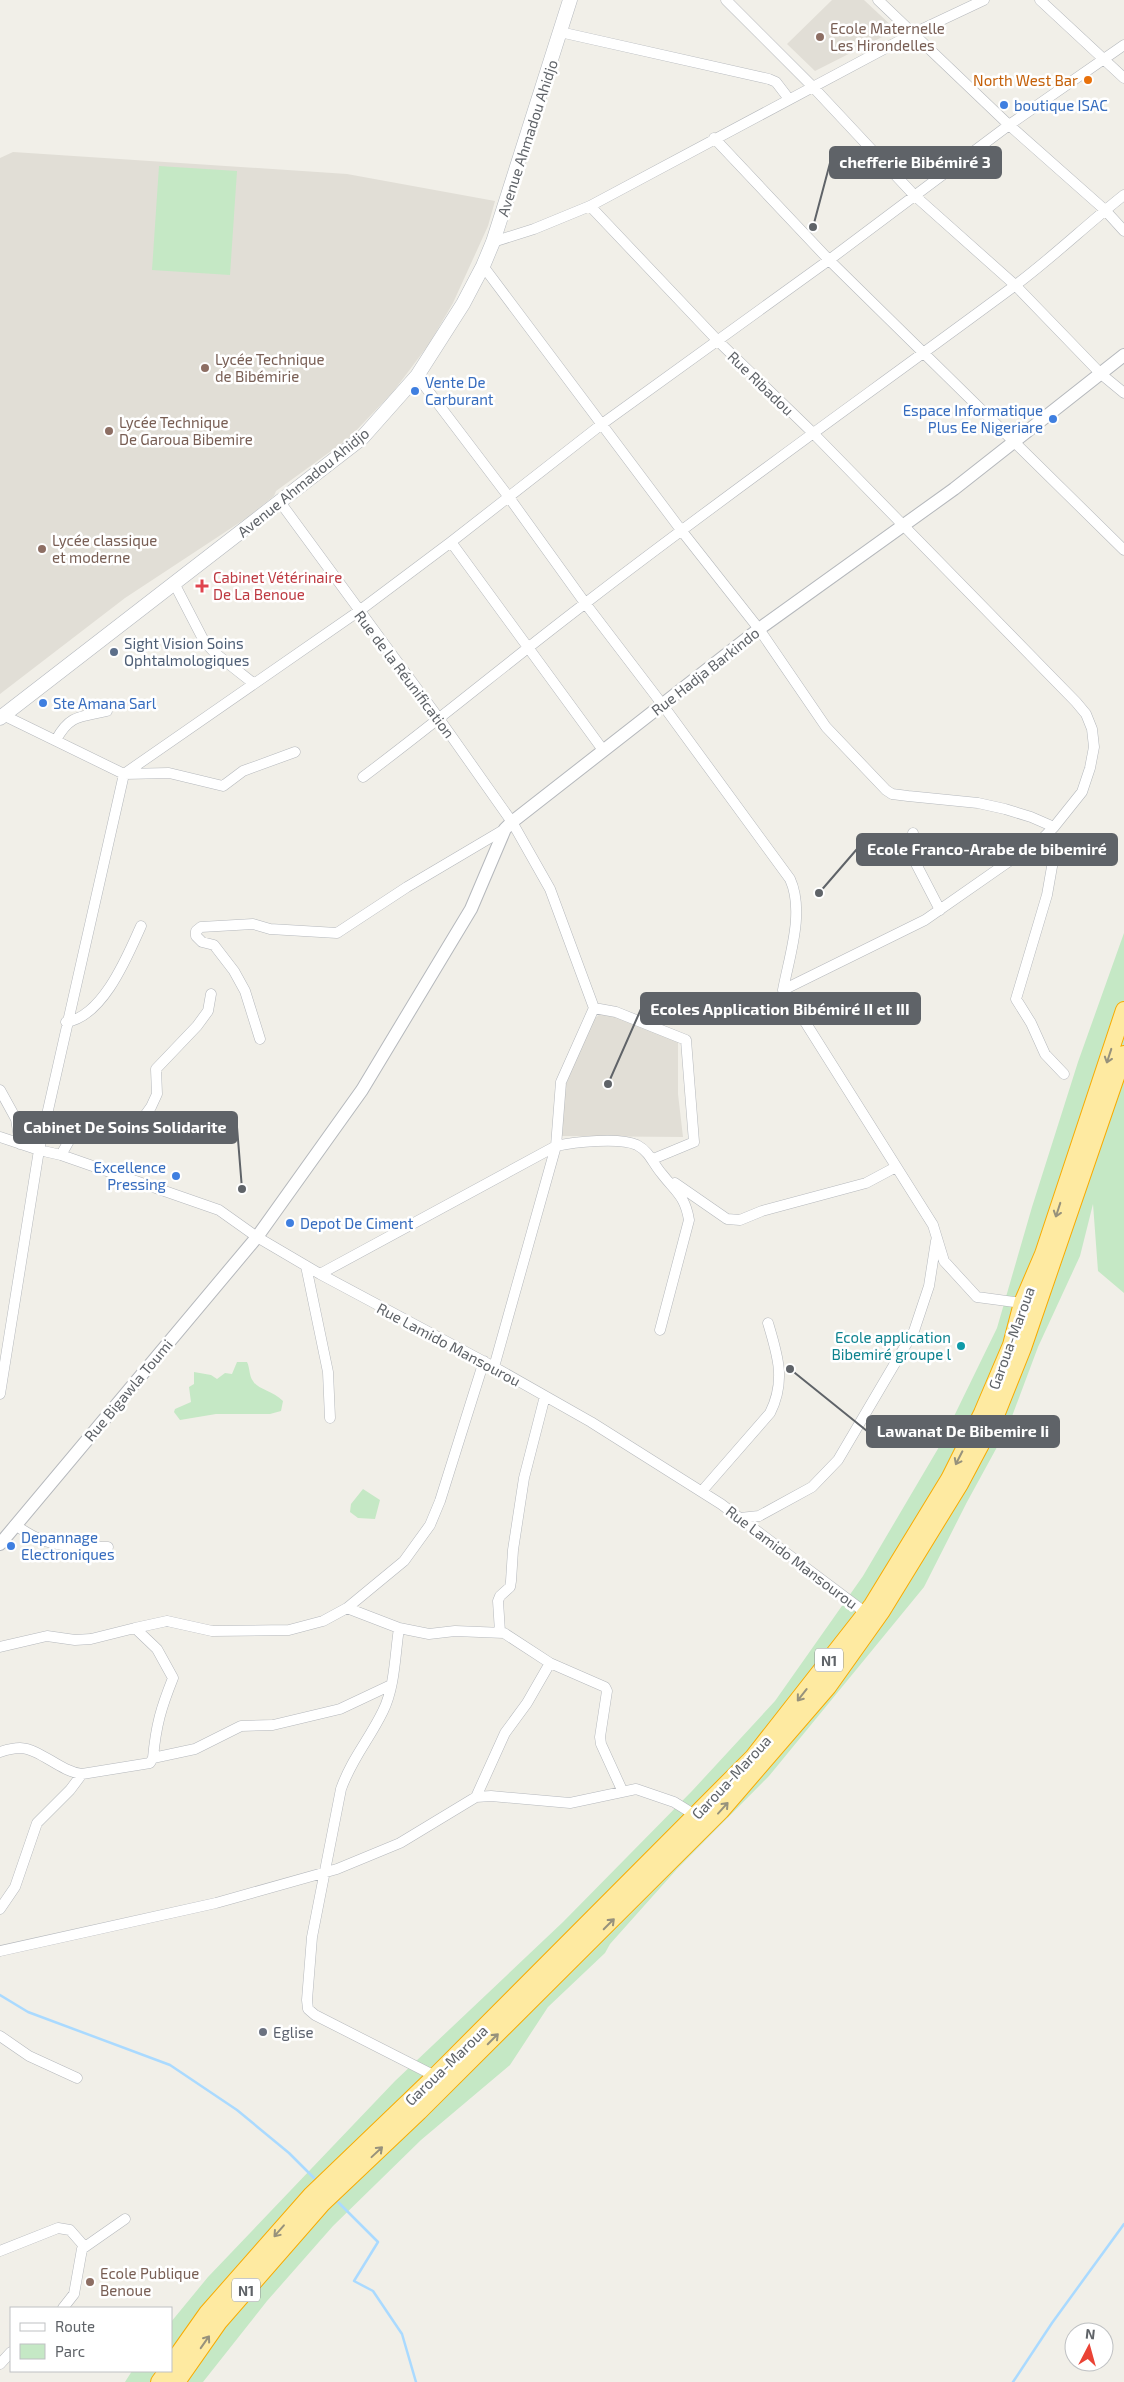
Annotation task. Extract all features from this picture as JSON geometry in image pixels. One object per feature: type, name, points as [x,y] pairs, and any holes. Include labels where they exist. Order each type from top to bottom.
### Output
[{"type":"highway","name":"Garoua-Maroua","points":[[172,2363],[207,2313],[435,2076],[753,1757],[866,1613],[949,1479],[982,1413],[1011,1345],[1022,1302],[1043,1254],[1124,1010]]},
{"type":"highway","name":"Garoua-Maroua","points":[[336,2180],[440,2091],[721,1811],[828,1687],[882,1611],[960,1484],[995,1418],[1026,1339],[1124,1054]]},
{"type":"highway","name":"Garoua-Maroua","points":[[177,2382],[219,2322],[317,2199]]},
{"type":"main road","name":"Avenue Ahmadou Ahidjo","points":[[2,717],[362,438],[417,376],[463,304],[484,266],[570,0]]},
{"type":"street","points":[[726,0],[813,87],[914,195],[1015,285],[1102,374],[1124,393]]},
{"type":"street","points":[[878,0],[1009,125],[1105,210],[1124,231]]},
{"type":"street","points":[[493,242],[534,229],[590,206],[714,138],[914,33],[984,0]]},
{"type":"street","points":[[1040,0],[1124,78]]},
{"type":"street","points":[[560,32],[769,79],[776,82],[789,99]]},
{"type":"street","points":[[0,1394],[39,1150],[66,1022],[124,774],[359,611],[602,424],[829,260],[1009,125],[1124,45]]},
{"type":"street","points":[[714,138],[829,260],[1124,550]]},
{"type":"street","points":[[363,777],[440,720],[585,603],[681,530],[812,432],[1015,285],[1124,195]]},
{"type":"street","name":"Rue Ribadou","points":[[590,206],[718,341],[812,432],[1086,714],[1092,729],[1094,747],[1090,768],[1082,792],[1051,830],[925,920],[783,990]]},
{"type":"street","points":[[484,266],[681,530],[759,629],[826,727],[886,790],[892,794],[978,803],[1005,809],[1031,816],[1051,830],[1053,861],[1047,896],[1016,999],[1032,1023],[1046,1054],[1064,1074]]},
{"type":"street","name":"Rue Hadja Barkindo","points":[[508,826],[759,629],[1014,442],[1124,355]]},
{"type":"street","points":[[417,376],[662,704],[794,886],[796,918],[783,990],[933,1225],[944,1261],[976,1297],[1022,1302]]},
{"type":"street","name":"Rue de la Réunification","points":[[280,502],[440,720],[550,889],[594,1008]]},
{"type":"street","points":[[451,542],[603,750]]},
{"type":"street","points":[[174,584],[204,641],[215,653],[253,684]]},
{"type":"street","points":[[56,740],[64,725],[70,721],[107,711]]},
{"type":"street","points":[[2,717],[56,740],[124,774],[169,773],[223,786],[243,771],[295,752]]},
{"type":"street","points":[[260,1039],[245,991],[234,971],[214,944],[202,942],[196,936],[196,931],[201,927],[253,924],[270,929],[337,934],[407,887],[508,826]]},
{"type":"street","name":"Rue Bigawla Toumi","points":[[0,1544],[257,1236],[362,1090],[471,909],[508,826]]},
{"type":"street","points":[[913,833],[913,858],[940,910]]},
{"type":"street","points":[[66,1022],[73,1021],[107,994],[142,926]]},
{"type":"street","points":[[61,1155],[70,1139],[141,1121],[157,1094],[156,1069],[198,1026],[208,1011],[211,994]]},
{"type":"street","points":[[494,1366],[556,1146],[561,1082],[594,1008],[616,1012],[686,1040],[694,1142],[653,1159]]},
{"type":"street","points":[[0,1090],[16,1119],[20,1144]]},
{"type":"street","name":"Rue Lamido Mansourou","points":[[0,1137],[61,1155],[219,1210],[257,1236],[320,1274],[494,1366],[591,1422],[740,1518],[866,1613]]},
{"type":"street","points":[[320,1274],[556,1146],[579,1141],[636,1145],[653,1159],[661,1173],[686,1203],[689,1220],[660,1330]]},
{"type":"street","points":[[661,1173],[727,1219],[740,1220],[762,1211],[866,1183],[896,1167]]},
{"type":"street","points":[[740,1518],[760,1516],[812,1487],[838,1460],[914,1331],[930,1286],[937,1238]]},
{"type":"street","points":[[306,1266],[328,1372],[330,1418]]},
{"type":"street","points":[[702,1492],[770,1413],[777,1398],[780,1378],[777,1352],[768,1323]]},
{"type":"street","points":[[0,1647],[47,1636],[75,1640],[90,1639],[167,1621],[212,1630],[289,1630],[322,1621],[347,1608],[404,1561],[430,1525],[440,1501],[484,1362]]},
{"type":"street","points":[[500,1632],[498,1601],[500,1596],[510,1587],[513,1550],[524,1478],[545,1396]]},
{"type":"street","points":[[16,1525],[47,1541],[71,1546],[108,1548]]},
{"type":"street","points":[[347,1608],[399,1628],[435,1634],[455,1631],[500,1632],[550,1662],[606,1688],[600,1737],[601,1744],[622,1790]]},
{"type":"street","points":[[0,1752],[19,1748],[27,1749],[71,1773],[82,1774],[150,1763],[153,1758],[156,1724],[161,1705],[173,1678],[157,1649],[136,1628]]},
{"type":"street","points":[[399,1628],[391,1684],[384,1710],[348,1768],[341,1789],[312,1937],[308,2009],[315,2015],[435,2076]]},
{"type":"street","points":[[476,1797],[505,1733],[527,1703],[550,1662]]},
{"type":"street","points":[[153,1758],[195,1749],[241,1726],[273,1725],[340,1709],[391,1684]]},
{"type":"street","points":[[0,1909],[15,1887],[37,1823],[70,1790],[82,1774]]},
{"type":"street","points":[[0,1951],[216,1903],[337,1869],[400,1842],[476,1797],[491,1796],[570,1802],[622,1790],[636,1789],[674,1802],[695,1815]]},
{"type":"street","points":[[0,2036],[29,2056],[77,2078]]},
{"type":"street","points":[[64,2307],[74,2294],[84,2246],[125,2219]]},
{"type":"street","points":[[0,2251],[58,2228],[70,2230],[84,2246]]},
{"type":"street","points":[[0,2364],[10,2353]]},
{"type":"shaded area","points":[[832,0],[864,0],[894,28],[892,32],[815,71],[787,44]]},
{"type":"shaded area","name":"Lycée Technique de Bibémirie","points":[[13,152],[347,174],[495,201],[488,226],[453,303],[429,344],[393,392],[349,438],[276,491],[274,496],[248,517],[125,598],[0,694],[0,158]]},
{"type":"shaded area","points":[[606,1010],[678,1036],[678,1094],[683,1137],[560,1136],[564,1083],[588,1023]]},
{"type":"green space","points":[[159,166],[237,171],[230,275],[152,270]]},
{"type":"green space","points":[[1124,933],[1124,1293],[1098,1271],[1093,1204],[1080,1256],[1038,1347],[1008,1427],[924,1587],[769,1776],[677,1869],[610,1944],[605,1953],[548,2007],[510,2065],[421,2140],[333,2226],[267,2301],[203,2382],[125,2382],[131,2372],[172,2372],[172,2321],[208,2277],[395,2081],[563,1922],[692,1791],[775,1701],[863,1576],[939,1447],[997,1328],[1032,1207],[1078,1062]]},
{"type":"green space","points":[[237,1362],[247,1362],[255,1384],[283,1401],[281,1411],[270,1414],[216,1414],[180,1420],[174,1412],[175,1409],[191,1402],[189,1387],[194,1384],[194,1372],[211,1375],[217,1379],[225,1373],[232,1374]]},
{"type":"green space","points":[[363,1489],[380,1500],[375,1519],[358,1518],[350,1512],[351,1504]]},
{"type":"waterway","points":[[0,1995],[28,2012],[170,2065],[237,2110],[289,2153],[318,2182]]},
{"type":"waterway","points":[[336,2200],[378,2242],[354,2281],[373,2291],[402,2334],[416,2382]]},
{"type":"waterway","points":[[1013,2382],[1052,2323],[1124,2224]]},
{"type":"place","name":"Ecole Maternelle Les Hirondelles","points":[[820,37]]},
{"type":"place","name":"North West Bar","points":[[1088,80]]},
{"type":"place","name":"boutique ISAC","points":[[1004,105]]},
{"type":"place","name":"chefferie Bibémiré 3","points":[[813,227]]},
{"type":"place","name":"Lycée Technique de Bibémirie","points":[[205,368]]},
{"type":"place","name":"Vente De Carburant","points":[[415,391]]},
{"type":"place","name":"Espace Informatique Plus Ee Nigeriare","points":[[1053,419]]},
{"type":"place","name":"Lycée Technique De Garoua Bibemire","points":[[109,431]]},
{"type":"place","name":"Lycée classique et moderne","points":[[42,549]]},
{"type":"place","name":"Cabinet Vétérinaire De La Benoue","points":[[202,586]]},
{"type":"place","name":"Sight Vision Soins Ophtalmologiques","points":[[114,652]]},
{"type":"place","name":"Ste Amana Sarl","points":[[43,703]]},
{"type":"place","name":"Ecole Franco-Arabe de bibemiré","points":[[819,893]]},
{"type":"place","name":"Ecoles Application Bibémiré II et III","points":[[608,1084]]},
{"type":"place","name":"Excellence Pressing","points":[[176,1176]]},
{"type":"place","name":"Cabinet De Soins Solidarite","points":[[242,1189]]},
{"type":"place","name":"Depot De Ciment","points":[[290,1223]]},
{"type":"place","name":"Ecole application Bibemiré groupe l","points":[[961,1346]]},
{"type":"place","name":"Lawanat De Bibemire Ii","points":[[790,1369]]},
{"type":"place","name":"Depannage Electroniques","points":[[11,1546]]},
{"type":"place","name":"Eglise","points":[[263,2032]]},
{"type":"place","name":"Ecole Publique Benoue","points":[[90,2282]]}]
